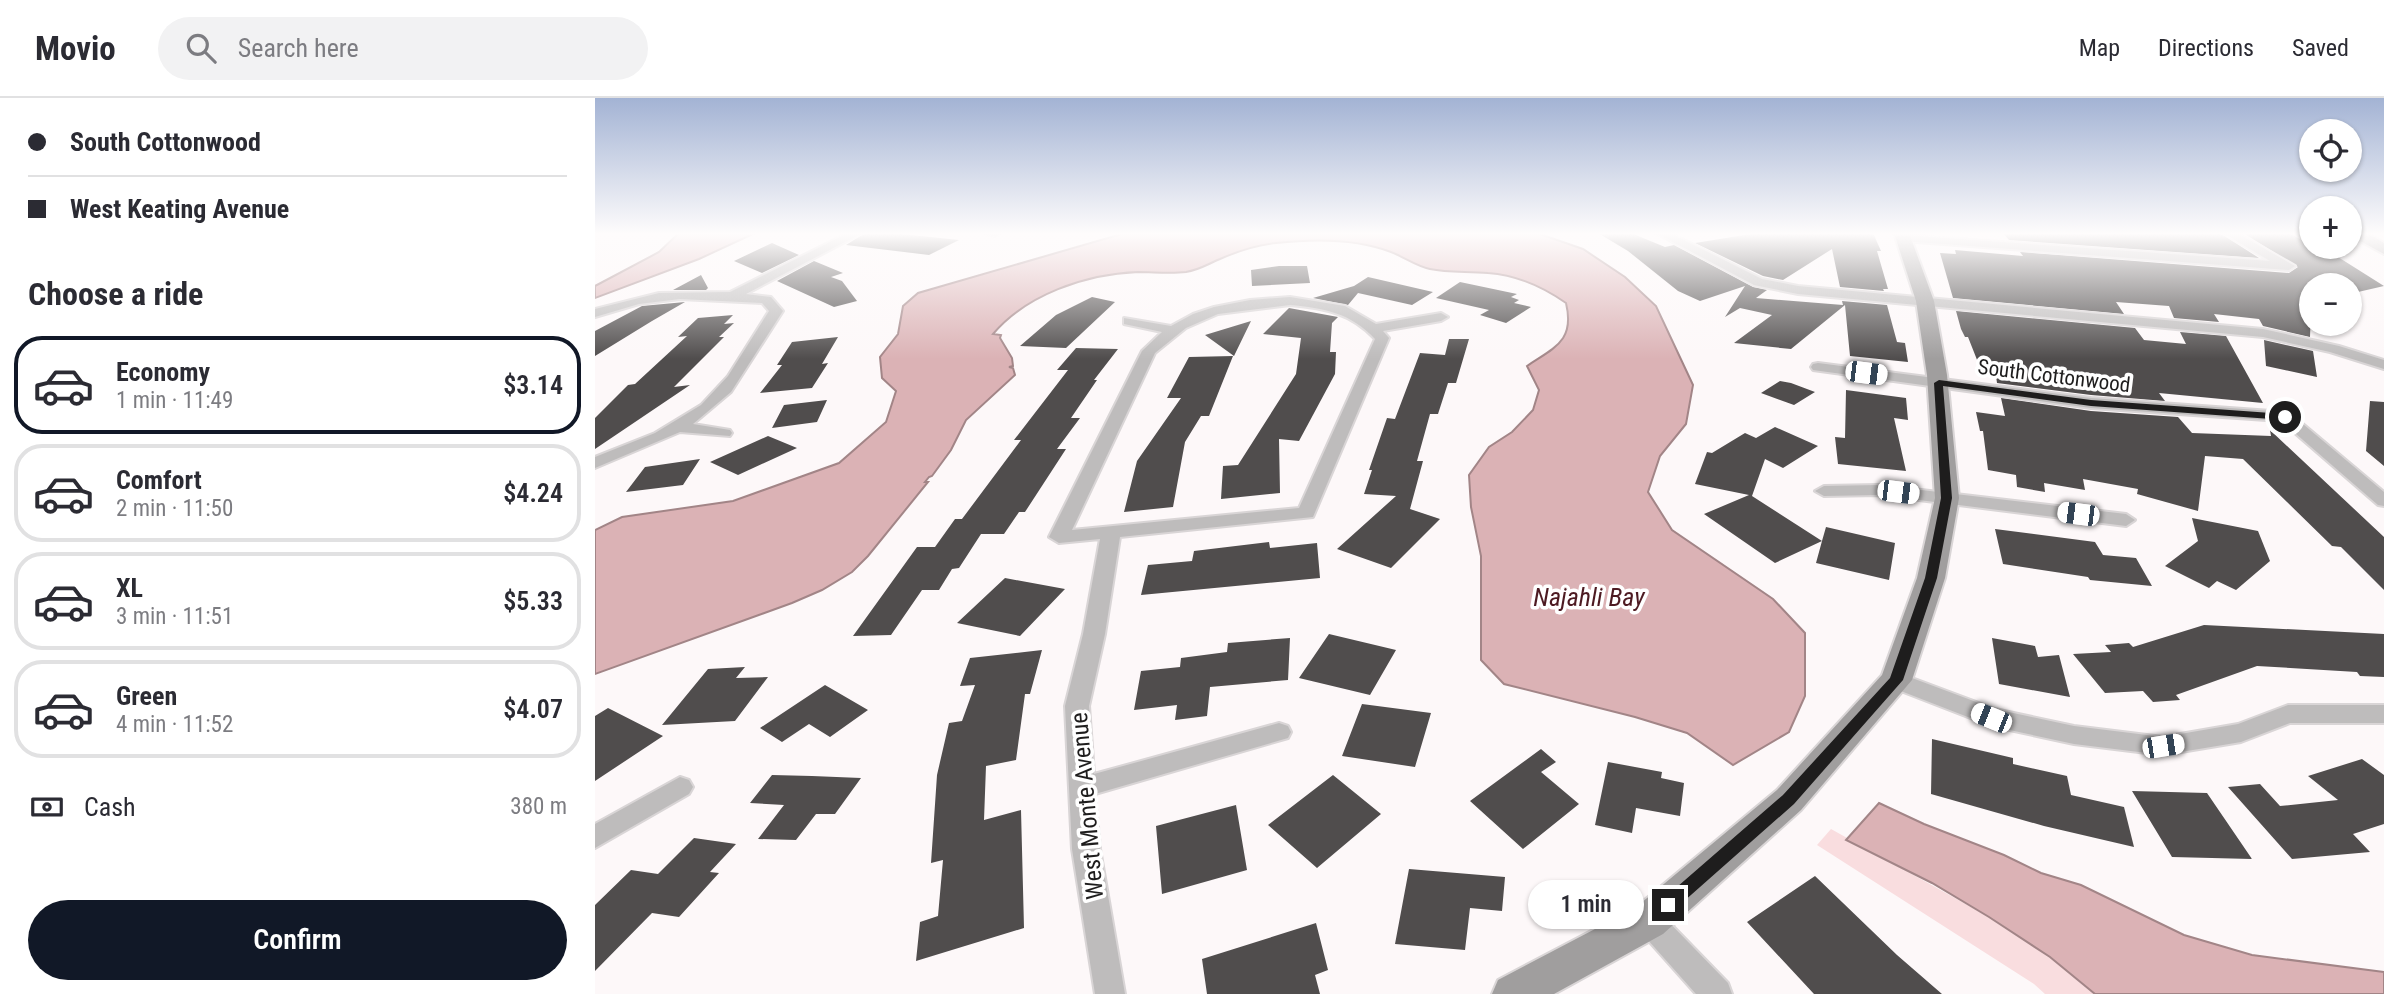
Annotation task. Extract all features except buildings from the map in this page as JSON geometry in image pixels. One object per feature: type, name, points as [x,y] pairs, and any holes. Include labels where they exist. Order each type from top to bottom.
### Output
[{"type":"street","points":[[734,295],[774,275]]},
{"type":"street","points":[[1738,275],[1753,283],[1798,290],[2263,333],[2334,349],[2384,365]]},
{"type":"street","points":[[1513,994],[1649,921],[1789,800],[1896,680],[1931,578],[1947,498],[1939,383],[1925,301],[1916,275]]},
{"type":"street","points":[[595,313],[656,295],[695,293],[767,300],[776,310],[721,396],[697,415],[595,463]]},
{"type":"street","points":[[1290,302],[1349,310],[1374,328],[1382,338],[1306,513],[1059,537],[1149,351],[1170,330],[1221,308],[1290,302]]},
{"type":"street","points":[[1374,328],[1441,317]]},
{"type":"street","points":[[1129,321],[1170,330]]},
{"type":"street","name":"South Cottonwood","points":[[1818,367],[2091,403],[2285,417],[2384,501]]},
{"type":"street","points":[[675,426],[724,433]]},
{"type":"street","points":[[1824,491],[1879,489],[2126,520]]},
{"type":"street","name":"West Monte Avenue","points":[[1110,994],[1086,849],[1077,706],[1094,634],[1111,532]]},
{"type":"street","points":[[1896,680],[1991,718],[2074,735],[2163,746],[2241,733],[2288,714],[2384,714]]},
{"type":"street","points":[[1082,788],[1279,732]]},
{"type":"street","points":[[595,837],[680,787]]},
{"type":"street","points":[[1649,921],[1717,994]]},
{"type":"shaded area","points":[[1831,829],[1989,917],[2050,957],[2095,994],[2045,994],[2034,984],[1817,845]]},
{"type":"water","points":[[616,275],[657,275],[595,298],[595,286]]},
{"type":"water","name":"Najahli Bay","points":[[981,275],[1113,275],[1078,282],[1039,298],[1022,308],[993,334],[1001,335],[1000,338],[1012,358],[1013,366],[1009,367],[1013,368],[1015,375],[966,420],[951,450],[925,482],[928,482],[852,572],[822,590],[792,603],[595,674],[595,530],[622,517],[733,501],[839,463],[886,422],[896,391],[882,378],[880,357],[898,334],[903,306],[918,293]]},
{"type":"water","name":"Najahli Bay","points":[[1501,275],[1622,275],[1656,306],[1693,385],[1686,424],[1660,456],[1648,492],[1672,530],[1773,599],[1805,633],[1805,696],[1789,732],[1733,765],[1687,733],[1504,684],[1481,660],[1481,556],[1471,507],[1469,475],[1489,447],[1512,432],[1533,410],[1539,390],[1527,366],[1554,348],[1565,335],[1568,326],[1566,303],[1539,287]]},
{"type":"water","points":[[1879,803],[2041,873],[2081,885],[2184,935],[2252,955],[2384,972],[2384,994],[2095,994],[2050,957],[1989,917],[1932,883],[1846,840]]},
{"type":"route","points":[[1668,905],[1789,800],[1896,680],[1931,578],[1947,498],[1939,383],[2091,403],[2285,417]]}]
